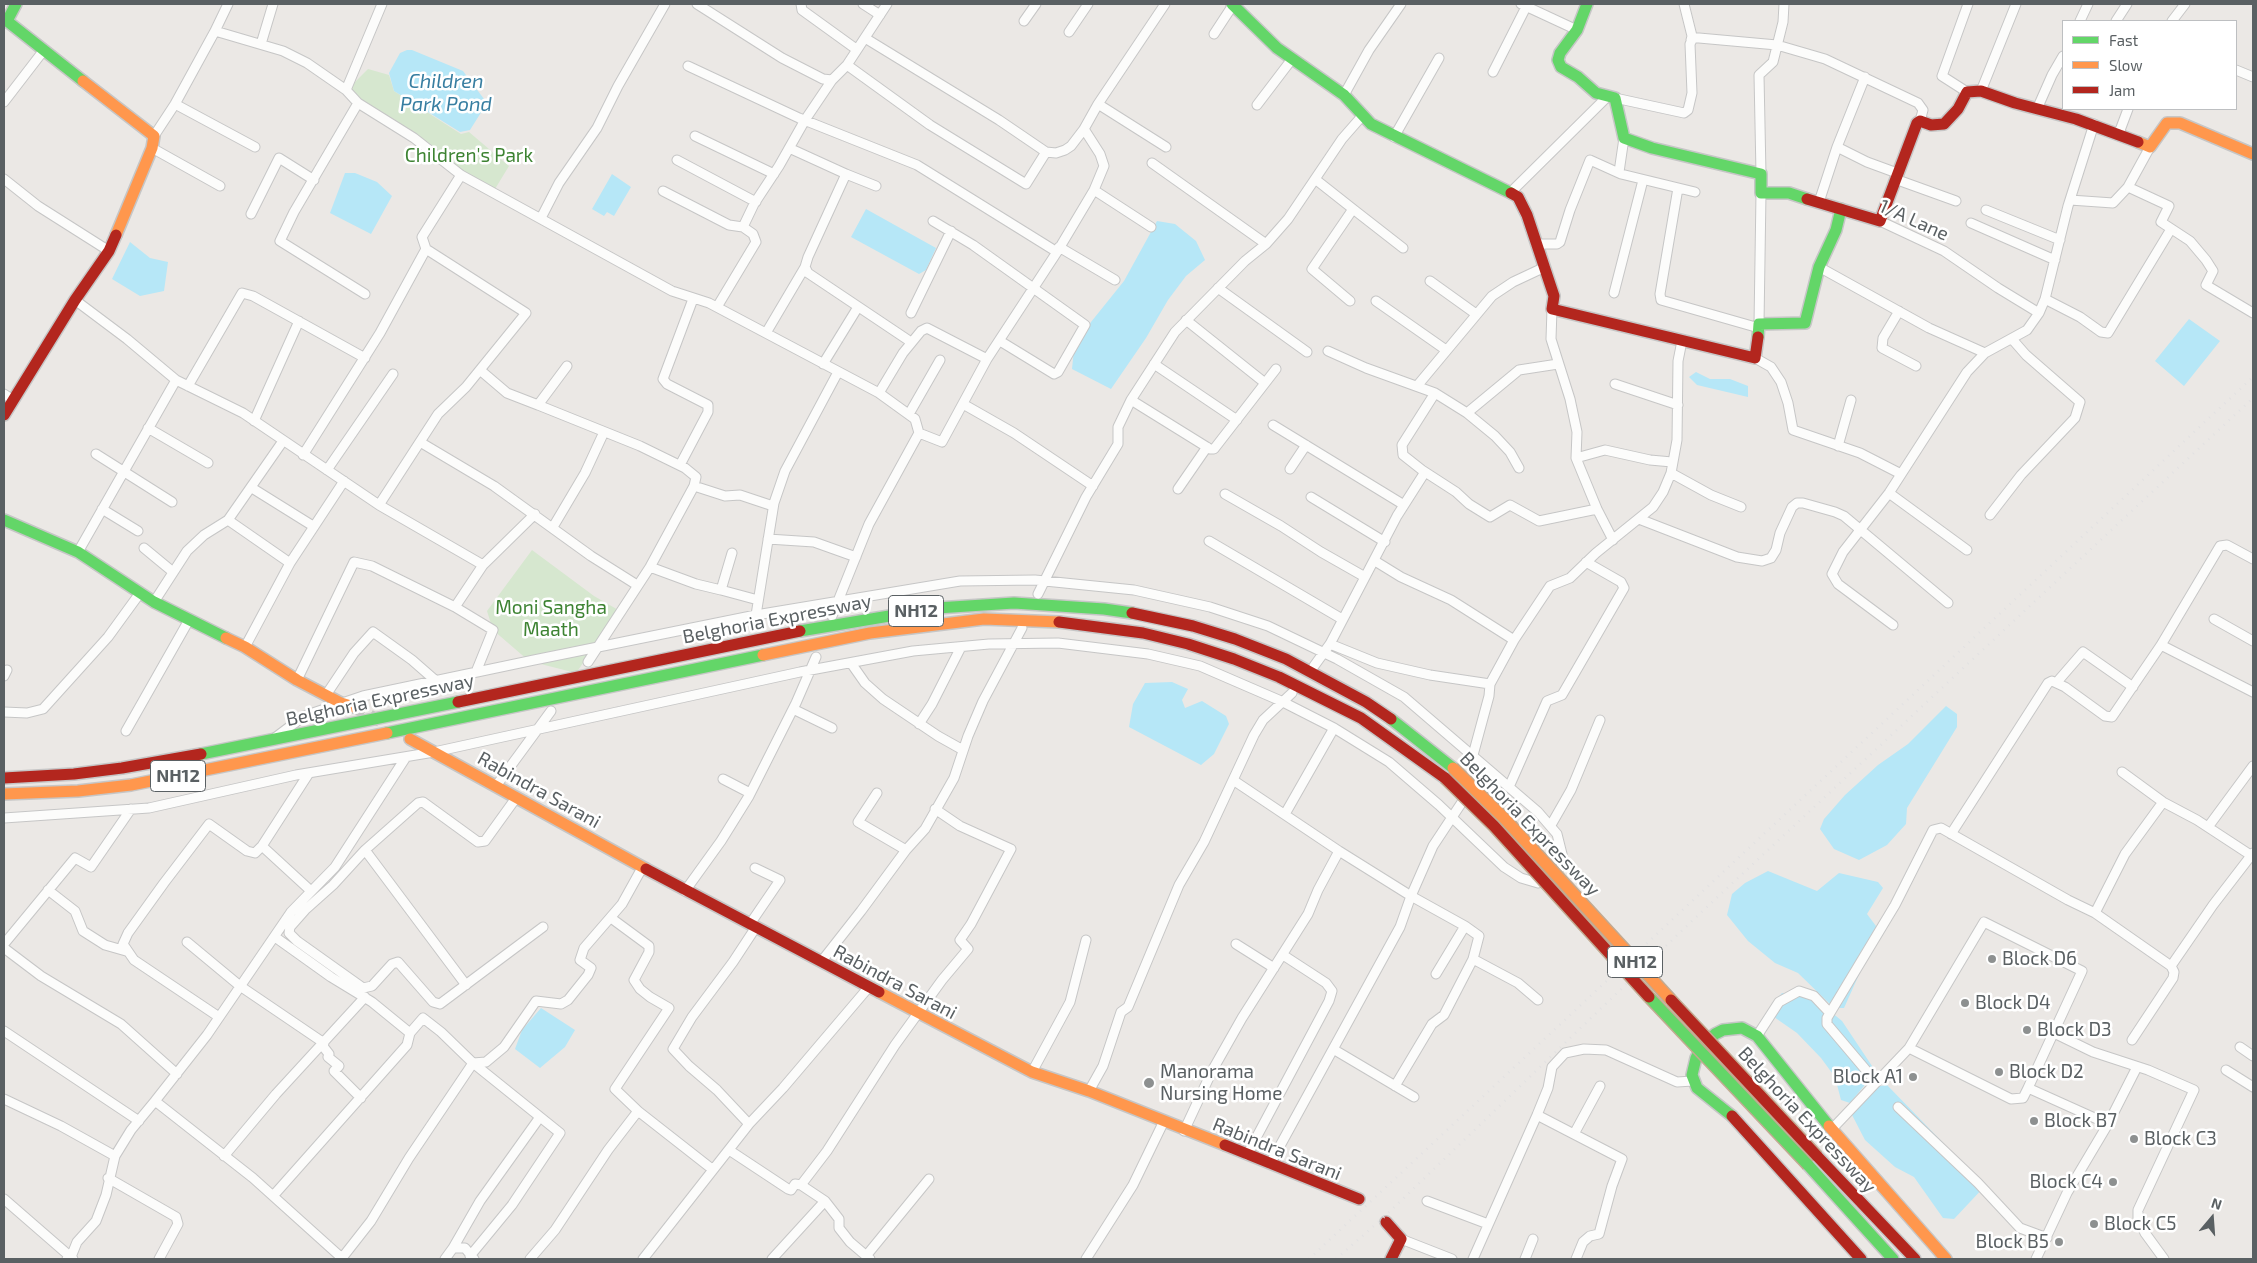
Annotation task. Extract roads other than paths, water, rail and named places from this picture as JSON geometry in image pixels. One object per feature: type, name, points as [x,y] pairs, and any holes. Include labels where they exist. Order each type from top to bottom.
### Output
[{"type":"main road","points":[[4,415],[8,397],[109,251],[152,148],[154,136],[6,21],[14,4]]},
{"type":"main road","points":[[1232,4],[1277,48],[1344,95],[1371,124],[1394,137],[1436,154],[1518,197],[1554,296],[1552,309],[1755,358],[1759,326],[1805,323],[1819,267],[1836,230],[1842,209]]},
{"type":"main road","points":[[1587,4],[1577,30],[1560,53],[1558,60],[1561,67],[1578,77],[1596,93],[1611,97],[1624,138],[1652,148],[1761,174],[1762,193]]},
{"type":"main road","points":[[1880,221],[1914,128],[1920,121],[1931,125],[1944,124],[1958,109],[1967,92],[1981,91],[2037,109],[2094,124],[2150,147],[2167,123],[2180,123],[2253,154]]},
{"type":"main road","name":"1/A Lane","points":[[1762,193],[1788,193],[1880,221]]},
{"type":"main road","points":[[6,524],[78,552],[154,602],[245,647],[297,680],[341,703],[354,707]]},
{"type":"main road","name":"Belghoria Expressway","points":[[4,778],[74,774],[122,768],[271,740],[832,624],[946,608],[981,604],[1021,603],[1096,608],[1150,616],[1193,626],[1286,658],[1366,702],[1405,729],[1453,768],[1505,819],[1663,992],[1915,1259]]},
{"type":"main road","name":"Belghoria Expressway","points":[[4,794],[30,795],[78,791],[131,784],[220,768],[861,635],[984,619],[1024,619],[1080,623],[1152,635],[1234,659],[1279,677],[1361,718],[1400,744],[1445,778],[1494,826],[1649,997],[1808,1165],[1893,1259]]},
{"type":"main road","name":"Rabindra Sarani","points":[[410,739],[685,892],[1032,1072],[1089,1091],[1184,1131],[1359,1199]]},
{"type":"main road","points":[[1861,1259],[1734,1118],[1696,1088],[1693,1081],[1693,1068],[1698,1052],[1715,1034],[1723,1030],[1742,1028],[1757,1036],[1809,1103],[1946,1259]]},
{"type":"main road","points":[[1386,1222],[1401,1239],[1391,1259]]},
{"type":"street","points":[[154,136],[175,104],[228,4]]},
{"type":"street","points":[[261,44],[273,4]]},
{"type":"street","points":[[346,90],[382,4]]},
{"type":"street","points":[[540,218],[559,183],[597,128],[618,86],[665,4]]},
{"type":"street","points":[[697,4],[782,58],[822,79],[832,80]]},
{"type":"street","points":[[801,4],[802,10],[856,49]]},
{"type":"street","points":[[863,4],[880,15]]},
{"type":"street","points":[[743,227],[805,120],[832,80],[847,65],[887,4]]},
{"type":"street","points":[[1024,21],[1036,4]]},
{"type":"street","points":[[1069,32],[1088,4]]},
{"type":"street","points":[[865,38],[999,120],[1046,152],[1056,153],[1071,146],[1084,129],[1098,104],[1164,4]]},
{"type":"street","points":[[1214,34],[1232,4]]},
{"type":"street","points":[[1344,95],[1369,50],[1401,4]]},
{"type":"street","points":[[1511,192],[1611,97],[1684,113],[1688,110],[1692,93],[1692,36],[1684,4]]},
{"type":"street","points":[[1761,174],[1759,75],[1773,62],[1783,22],[1784,4]]},
{"type":"street","points":[[1967,92],[1942,76],[1968,4]]},
{"type":"street","points":[[1981,91],[2016,4]]},
{"type":"street","points":[[2080,20],[2088,4]]},
{"type":"street","points":[[2117,20],[2127,4]]},
{"type":"street","points":[[2173,20],[2185,4]]},
{"type":"street","points":[[1493,72],[1524,5],[1577,30]]},
{"type":"street","points":[[215,31],[261,44],[307,63],[346,90],[358,103],[414,138],[461,175],[672,291],[717,308],[879,393],[909,414],[918,424],[918,433],[869,524],[832,616]]},
{"type":"street","points":[[1691,40],[1699,38],[1777,45],[1825,59],[1921,105],[1923,110],[1920,121]]},
{"type":"street","points":[[4,102],[44,50]]},
{"type":"street","points":[[1394,137],[1438,58]]},
{"type":"street","points":[[1258,105],[1292,59]]},
{"type":"street","points":[[2037,109],[2062,60]]},
{"type":"street","points":[[847,65],[930,124],[1026,184],[1046,152]]},
{"type":"street","points":[[688,66],[805,120],[918,165],[1058,249],[1114,280]]},
{"type":"street","points":[[2237,70],[2253,77]]},
{"type":"street","points":[[1819,202],[1837,147],[1865,77]]},
{"type":"street","points":[[358,103],[294,212],[280,241],[365,294]]},
{"type":"street","points":[[175,104],[255,148]]},
{"type":"street","points":[[1098,104],[1166,147]]},
{"type":"street","points":[[2119,133],[2128,110]]},
{"type":"street","points":[[1038,594],[1056,554],[1118,444],[1118,428],[1131,400],[1175,332],[1218,288],[1266,244],[1288,219],[1342,140],[1363,115]]},
{"type":"street","points":[[1893,625],[1838,584],[1832,574],[1843,552],[1889,493],[1967,372],[1985,353],[2012,340],[2027,330],[2039,313],[2045,299],[2070,200],[2094,124]]},
{"type":"street","points":[[918,433],[942,442],[987,359],[1094,190],[1104,166],[1100,154],[1084,129]]},
{"type":"street","points":[[695,136],[774,174]]},
{"type":"street","points":[[1619,172],[1624,138]]},
{"type":"street","points":[[1837,147],[1896,176],[1956,201]]},
{"type":"street","points":[[2070,200],[2113,203],[2128,187],[2150,147]]},
{"type":"street","points":[[152,148],[220,186]]},
{"type":"street","points":[[789,148],[876,186]]},
{"type":"street","points":[[251,214],[279,158],[314,180]]},
{"type":"street","points":[[677,160],[756,202]]},
{"type":"street","points":[[1536,244],[1557,244],[1560,242],[1589,161],[1592,160],[1643,180],[1695,192]]},
{"type":"street","points":[[1152,163],[1266,244]]},
{"type":"street","points":[[766,333],[805,267],[846,174]]},
{"type":"street","points":[[379,505],[438,414],[480,370],[526,313],[426,249],[422,237],[461,175]]},
{"type":"street","points":[[4,179],[38,206],[109,251]]},
{"type":"street","points":[[1315,179],[1403,248]]},
{"type":"street","points":[[1614,293],[1643,180]]},
{"type":"street","points":[[2128,187],[2169,206],[2161,222],[2190,241],[2206,260],[2213,271],[2206,285],[2253,313]]},
{"type":"street","points":[[1678,188],[1660,294],[1661,300],[1759,326],[1762,193]]},
{"type":"street","points":[[1094,190],[1151,227]]},
{"type":"street","points":[[662,191],[729,225],[743,227],[753,234],[756,242],[717,308]]},
{"type":"street","points":[[1350,302],[1312,269],[1353,209]]},
{"type":"street","points":[[1986,210],[2060,240]]},
{"type":"street","points":[[933,221],[1085,325],[1058,372],[1052,374],[1000,341]]},
{"type":"street","name":"1/A Lane","points":[[1880,221],[1944,251],[2039,313]]},
{"type":"street","points":[[1971,223],[2056,260]]},
{"type":"street","points":[[2045,299],[2080,317],[2100,332],[2108,333],[2172,229]]},
{"type":"street","points":[[911,313],[951,232]]},
{"type":"street","points":[[303,455],[365,358],[426,249]]},
{"type":"street","points":[[805,267],[808,273],[911,342]]},
{"type":"street","points":[[1819,267],[1929,328],[1985,353]]},
{"type":"street","points":[[1417,386],[1492,296],[1504,287],[1545,268]]},
{"type":"street","points":[[1430,281],[1476,314]]},
{"type":"street","points":[[1218,288],[1307,352]]},
{"type":"street","points":[[188,386],[240,293],[246,293],[365,358]]},
{"type":"street","points":[[680,465],[708,412],[708,405],[667,384],[662,378],[694,299]]},
{"type":"street","points":[[76,300],[127,338],[176,380],[243,413],[379,505],[483,565]]},
{"type":"street","points":[[1376,301],[1446,350]]},
{"type":"street","points":[[823,364],[858,306]]},
{"type":"street","points":[[1552,309],[1551,339],[1570,399],[1575,424],[1576,458],[1597,509],[1613,540]]},
{"type":"street","points":[[1899,311],[1883,338],[1882,348],[1916,366]]},
{"type":"street","points":[[1186,320],[1265,383]]},
{"type":"street","points":[[254,421],[299,321]]},
{"type":"street","points":[[879,393],[911,342],[921,331],[927,328],[987,359]]},
{"type":"street","points":[[1990,515],[2021,476],[2075,418],[2080,402],[2026,355],[2012,340]]},
{"type":"street","points":[[1270,1164],[1400,927],[1411,896],[1433,846],[1476,781],[1478,768],[1473,756],[1489,696],[1490,684],[1514,640],[1550,586],[1570,578],[1586,562],[1653,508],[1671,473],[1677,440],[1678,361],[1682,341]]},
{"type":"street","points":[[1328,351],[1366,368],[1434,393],[1467,413],[1503,444],[1519,468]]},
{"type":"street","points":[[1755,358],[1771,368],[1781,382],[1788,403],[1793,430],[1860,453],[1901,474]]},
{"type":"street","points":[[909,414],[940,360]]},
{"type":"street","points":[[1154,364],[1237,420]]},
{"type":"street","points":[[1467,413],[1519,370],[1558,364]]},
{"type":"street","points":[[538,405],[567,366]]},
{"type":"street","points":[[1131,400],[1212,449],[1216,448],[1276,369]]},
{"type":"street","points":[[480,370],[507,393],[640,446],[680,465],[696,478],[694,486],[650,567],[588,662]]},
{"type":"street","points":[[756,616],[773,506],[785,471],[838,372]]},
{"type":"street","points":[[327,470],[392,374]]},
{"type":"street","points":[[78,552],[176,380]]},
{"type":"street","points":[[1615,384],[1678,406]]},
{"type":"street","points":[[1434,393],[1402,445],[1403,455],[1425,472],[1490,518],[1509,505],[1539,521],[1597,509]]},
{"type":"street","points":[[1838,446],[1851,400]]},
{"type":"street","points":[[963,404],[1014,433],[1093,486]]},
{"type":"street","points":[[1273,426],[1404,504]]},
{"type":"street","points":[[148,428],[208,463]]},
{"type":"street","points":[[553,527],[585,473],[604,432]]},
{"type":"street","points":[[154,602],[187,551],[204,535],[228,520],[283,441]]},
{"type":"street","points":[[420,442],[494,486],[591,556],[638,585]]},
{"type":"street","points":[[1290,469],[1306,445]]},
{"type":"street","points":[[1178,489],[1207,447]]},
{"type":"street","points":[[1576,458],[1605,450],[1650,460],[1672,462]]},
{"type":"street","points":[[96,454],[172,502]]},
{"type":"street","points":[[1314,666],[1330,644],[1404,504],[1425,472]]},
{"type":"street","points":[[1671,473],[1711,495],[1741,507]]},
{"type":"street","points":[[245,647],[290,563],[344,481]]},
{"type":"street","points":[[694,486],[725,496],[740,495],[773,506]]},
{"type":"street","points":[[252,488],[313,526]]},
{"type":"street","points":[[1889,493],[1967,550]]},
{"type":"street","points":[[1225,494],[1282,526],[1321,552],[1365,577]]},
{"type":"street","points":[[1311,497],[1385,542]]},
{"type":"street","points":[[1639,519],[1738,557],[1762,561],[1771,558],[1776,550],[1780,533],[1792,507],[1797,503],[1803,503],[1844,516],[1948,603]]},
{"type":"street","points":[[102,509],[138,531]]},
{"type":"street","points":[[455,607],[483,565],[535,514]]},
{"type":"street","points":[[228,520],[290,563]]},
{"type":"street","points":[[768,539],[814,542],[856,557]]},
{"type":"street","points":[[1210,540],[1342,619]]},
{"type":"street","points":[[1951,834],[2048,683],[2052,681],[2057,682],[2109,718],[2116,714],[2161,645],[2220,546],[2227,545],[2253,559]]},
{"type":"street","points":[[144,548],[173,572]]},
{"type":"street","points":[[721,590],[732,553]]},
{"type":"street","points":[[1375,561],[1401,577],[1451,600],[1514,640]]},
{"type":"street","points":[[297,680],[354,562],[372,566],[455,607],[493,630],[476,672]]},
{"type":"street","points":[[1509,787],[1547,701],[1562,696],[1624,588],[1621,582],[1586,562]]},
{"type":"street","points":[[650,567],[696,584],[758,600]]},
{"type":"street","points":[[4,818],[149,808],[309,773],[434,752],[810,670],[913,651],[1015,643],[1058,643],[1148,654],[1200,666],[1281,701],[1334,728],[1389,762],[1504,867],[1521,878],[1538,883],[1547,880],[1561,867],[1561,848],[1556,834],[1550,825],[1509,787],[1404,697],[1337,659],[1322,654],[1268,626],[1210,607],[1134,590],[1044,581],[960,581],[756,616],[476,672],[341,703],[304,716],[271,740]]},
{"type":"street","points":[[4,712],[27,713],[43,709],[108,637],[140,593]]},
{"type":"street","points":[[2214,619],[2253,641]]},
{"type":"street","points":[[126,731],[189,620]]},
{"type":"street","points":[[821,962],[862,911],[906,850],[925,829],[954,778],[963,750],[984,701],[1022,628]]},
{"type":"street","points":[[326,695],[354,653],[373,632],[412,660],[436,681]]},
{"type":"street","points":[[1330,644],[1378,663],[1430,675],[1490,684]]},
{"type":"street","points":[[2161,645],[2253,692]]},
{"type":"street","points":[[919,724],[932,704],[961,647]]},
{"type":"street","points":[[2057,682],[2083,652],[2133,686]]},
{"type":"street","points":[[685,892],[721,841],[750,793],[793,709],[816,657]]},
{"type":"street","points":[[851,663],[865,683],[883,699],[919,724],[963,750]]},
{"type":"street","points":[[1089,1091],[1103,1066],[1121,1012],[1128,1007],[1179,885],[1204,842],[1254,735],[1281,701],[1292,693]]},
{"type":"street","points":[[793,709],[832,728]]},
{"type":"street","points":[[496,786],[551,711]]},
{"type":"street","points":[[1550,825],[1571,790],[1600,720]]},
{"type":"street","points":[[1285,814],[1334,728]]},
{"type":"street","points":[[4,1199],[70,1259],[77,1242],[96,1221],[106,1196],[108,1178],[115,1156],[139,1121],[219,1017],[292,912],[335,867],[406,757]]},
{"type":"street","points":[[2208,827],[2253,766]]},
{"type":"street","points":[[2122,772],[2163,802],[2208,827],[2252,855],[2213,905],[2171,966]]},
{"type":"street","points":[[219,1017],[134,960],[123,944],[128,933],[209,824],[247,851],[255,853],[262,846],[309,773]]},
{"type":"street","points":[[722,779],[750,793]]},
{"type":"street","points":[[1233,780],[1340,851],[1479,936],[1473,959],[1444,1015],[1432,1024],[1395,1086]]},
{"type":"street","points":[[878,793],[858,822],[906,850]]},
{"type":"street","points":[[516,798],[485,841],[478,842],[423,802],[418,803],[365,850],[333,885],[305,910],[290,927],[290,933],[297,941],[363,988],[372,986],[392,964],[398,962],[434,1002],[440,1004],[543,927]]},
{"type":"street","points":[[2095,913],[2125,854],[2163,802]]},
{"type":"street","points":[[131,809],[90,867],[75,858],[4,946],[41,976],[121,1024],[177,1074]]},
{"type":"street","points":[[801,1185],[827,1151],[895,1045],[942,980],[968,949],[960,940],[971,924],[1012,849],[960,826],[935,809]]},
{"type":"street","points":[[1876,1082],[1827,1024],[1827,1018],[1895,905],[1933,830],[1941,828],[2068,900],[2095,913],[2171,966],[2174,972],[2173,978],[2132,1040]]},
{"type":"street","points":[[262,846],[311,891]]},
{"type":"street","points":[[365,850],[466,985]]},
{"type":"street","points":[[1184,1131],[1212,1071],[1308,914],[1318,890],[1340,851]]},
{"type":"street","points":[[473,1063],[486,1062],[504,1047],[536,1001],[560,1004],[568,1000],[588,975],[590,968],[580,960],[584,948],[622,904],[642,868]]},
{"type":"street","points":[[749,1124],[673,1048],[692,1017],[734,962],[780,880],[755,868]]},
{"type":"street","points":[[48,890],[75,911],[83,931],[105,945],[126,951]]},
{"type":"street","points":[[611,918],[649,946],[649,952],[634,980],[650,997],[669,1008],[615,1089],[638,1110],[712,1169]]},
{"type":"street","points":[[1832,1129],[1909,1048],[1984,922],[2082,972],[2024,1098],[2011,1099],[1909,1048]]},
{"type":"street","points":[[1436,974],[1464,926]]},
{"type":"street","points":[[275,937],[331,977],[365,998],[410,1033]]},
{"type":"street","points":[[1032,1072],[1070,1002],[1086,940]]},
{"type":"street","points":[[187,942],[240,986],[323,1044],[329,1054],[328,1057],[339,1066],[334,1072],[360,1098]]},
{"type":"street","points":[[1236,944],[1274,968]]},
{"type":"street","points":[[1246,1155],[1329,1002],[1332,991],[1326,982],[1283,955]]},
{"type":"street","points":[[1473,959],[1518,982],[1538,1000]]},
{"type":"street","points":[[643,1259],[749,1124],[783,1088],[868,988]]},
{"type":"street","points":[[1757,1036],[1779,1002],[1799,990],[1814,996],[1830,1013]]},
{"type":"street","points":[[224,1156],[365,998]]},
{"type":"street","points":[[273,1196],[407,1045],[410,1033],[423,1018],[442,1032],[473,1063],[560,1133],[512,1205],[472,1258],[465,1248],[453,1248]]},
{"type":"street","points":[[4,1031],[139,1121]]},
{"type":"street","points":[[2054,1033],[2093,1052],[2194,1090],[2138,1210],[2138,1218],[2145,1233],[2164,1259]]},
{"type":"street","points":[[2240,1047],[2253,1056]]},
{"type":"street","points":[[1333,1049],[1414,1097]]},
{"type":"street","points":[[1473,1259],[1537,1115],[1548,1088],[1552,1067],[1565,1054],[1584,1049],[1606,1050],[1677,1082],[1693,1081]]},
{"type":"street","points":[[155,1101],[273,1196],[342,1259],[371,1221],[409,1158],[473,1063]]},
{"type":"street","points":[[2036,1259],[2067,1193],[2108,1124],[2137,1067]]},
{"type":"street","points":[[2226,1070],[2253,1087]]},
{"type":"street","points":[[1574,1134],[1600,1086]]},
{"type":"street","points":[[2028,1088],[2108,1124]]},
{"type":"street","points":[[4,1099],[61,1126],[115,1156]]},
{"type":"street","points":[[1898,1107],[1978,1183],[2020,1228],[2047,1238]]},
{"type":"street","points":[[530,1259],[555,1230],[608,1150],[638,1110]]},
{"type":"street","points":[[1537,1115],[1622,1158],[1599,1234],[1590,1236],[1583,1242],[1576,1259]]},
{"type":"street","points":[[445,1259],[480,1201],[540,1117]]},
{"type":"street","points":[[1086,1259],[1133,1185],[1164,1121]]},
{"type":"street","points":[[729,1150],[791,1190],[795,1184],[801,1185],[825,1202],[839,1218],[839,1228],[853,1245],[866,1256],[929,1179]]},
{"type":"street","points":[[108,1178],[176,1218],[178,1224],[160,1259]]},
{"type":"street","points":[[1427,1201],[1488,1224]]},
{"type":"street","points":[[772,1259],[825,1202]]},
{"type":"street","points":[[1525,1259],[1533,1238]]},
{"type":"street","points":[[1401,1239],[1452,1259]]},
{"type":"water","name":"Children Park Pond","points":[[412,50],[463,71],[487,103],[470,130],[460,132],[394,91],[389,73],[400,53]]},
{"type":"water","points":[[345,173],[355,173],[377,182],[392,196],[371,234],[330,213]]},
{"type":"water","points":[[612,174],[631,187],[614,216],[607,212],[604,216],[592,209]]},
{"type":"water","points":[[866,209],[936,248],[926,270],[919,274],[851,237]]},
{"type":"water","points":[[1157,221],[1175,224],[1196,241],[1205,260],[1186,276],[1168,300],[1146,338],[1111,389],[1072,369],[1074,349],[1091,322],[1124,281]]},
{"type":"water","points":[[130,242],[150,258],[168,262],[164,291],[140,296],[112,279]]},
{"type":"water","points":[[2189,319],[2220,341],[2184,386],[2155,361]]},
{"type":"water","points":[[1696,372],[1710,379],[1730,379],[1748,386],[1748,397],[1697,385],[1689,377]]},
{"type":"water","points":[[1172,682],[1188,689],[1182,700],[1185,708],[1202,701],[1226,716],[1229,724],[1214,754],[1201,765],[1129,727],[1133,704],[1145,683]]},
{"type":"water","points":[[1946,706],[1957,714],[1957,727],[1907,808],[1906,824],[1887,845],[1859,860],[1834,849],[1820,829],[1824,819],[1845,795],[1878,765],[1908,744]]},
{"type":"water","points":[[1768,871],[1817,891],[1839,873],[1878,882],[1883,888],[1867,914],[1879,930],[1844,1008],[1834,1008],[1798,973],[1775,963],[1748,941],[1727,915],[1732,894],[1745,883]]},
{"type":"water","points":[[1782,993],[1798,995],[1819,1002],[1842,1021],[1872,1066],[1873,1075],[1850,1103],[1841,1100],[1835,1077],[1821,1058],[1797,1033],[1774,1017],[1773,1003]]},
{"type":"water","points":[[541,1008],[575,1030],[565,1047],[540,1068],[515,1049],[522,1030]]},
{"type":"water","points":[[1887,1085],[1985,1186],[1954,1219],[1943,1218],[1914,1177],[1895,1167],[1865,1140],[1851,1113],[1874,1087]]},
{"type":"tunnel","points":[[354,707],[380,721]]},
{"type":"railway","points":[[1309,1259],[2253,377]]},
{"type":"railway","points":[[1336,1259],[1383,1218],[1694,919],[2253,398]]},
{"type":"place","name":"Block D6","points":[[1992,959]]},
{"type":"place","name":"Block D4","points":[[1965,1003]]},
{"type":"place","name":"Block D3","points":[[2027,1030]]},
{"type":"place","name":"Block D2","points":[[1999,1072]]},
{"type":"place","name":"Block A1","points":[[1913,1077]]},
{"type":"place","name":"Manorama Nursing Home","points":[[1149,1083]]},
{"type":"place","name":"Block B7","points":[[2034,1121]]},
{"type":"place","name":"Block C3","points":[[2134,1139]]},
{"type":"place","name":"Block C4","points":[[2113,1182]]},
{"type":"place","name":"Block C5","points":[[2094,1224]]},
{"type":"place","name":"Block B5","points":[[2059,1242]]},
{"type":"park label","name":"Children's Park","points":[[469,156]]},
{"type":"park label","name":"Moni Sangha Maath","points":[[551,619]]}]
